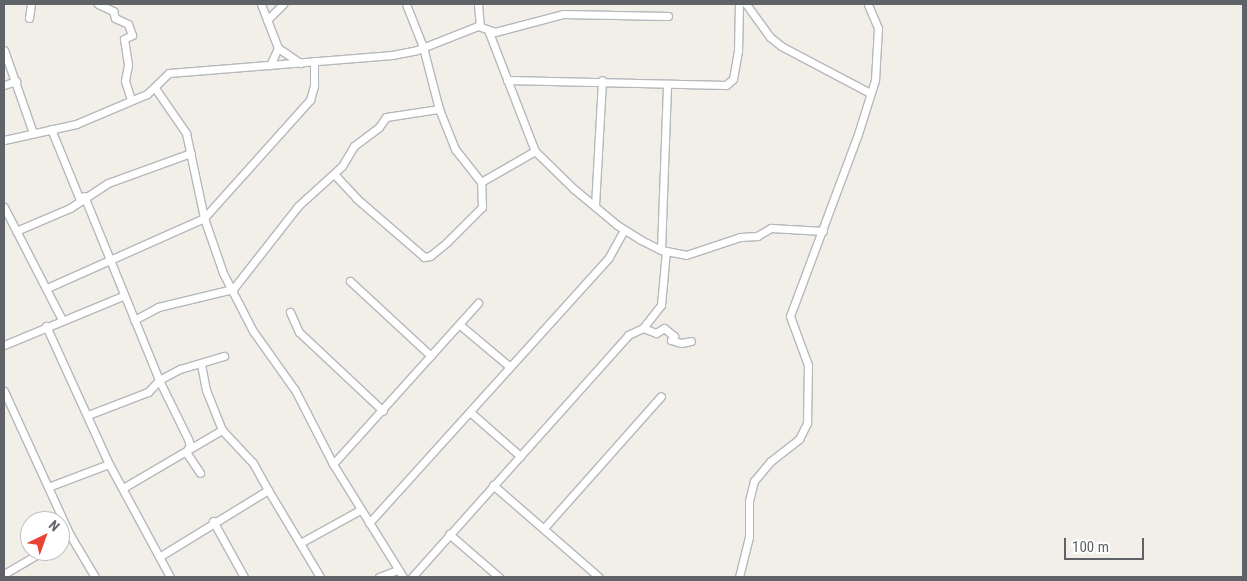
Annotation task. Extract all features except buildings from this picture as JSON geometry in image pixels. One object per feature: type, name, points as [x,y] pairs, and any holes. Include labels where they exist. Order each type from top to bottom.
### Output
[{"type":"street","points":[[28,18],[32,4]]},
{"type":"street","points":[[98,4],[113,11],[115,18],[128,24],[132,35],[124,39],[128,65],[125,81],[132,99]]},
{"type":"street","points":[[261,4],[278,48],[300,62]]},
{"type":"street","points":[[267,20],[283,4]]},
{"type":"street","points":[[334,174],[416,253],[424,257],[430,256],[448,242],[482,206],[481,182],[455,149],[439,109],[423,47],[406,4]]},
{"type":"street","points":[[478,4],[480,26]]},
{"type":"street","points":[[576,4],[576,13]]},
{"type":"street","points":[[507,80],[602,80],[721,86],[730,83],[741,24],[739,4]]},
{"type":"street","points":[[746,4],[770,37],[781,46],[870,92]]},
{"type":"street","points":[[739,577],[749,537],[749,501],[754,481],[771,461],[799,439],[806,423],[808,365],[790,316],[823,231],[870,92],[878,39],[868,4]]},
{"type":"street","points":[[4,140],[76,124],[155,88],[169,73],[392,55],[423,47],[480,26],[495,32],[546,16],[576,13],[668,16]]},
{"type":"street","points":[[488,30],[535,150],[595,206],[624,230],[664,251],[686,255],[740,237],[757,236],[777,227],[823,231]]},
{"type":"street","points":[[270,65],[278,48]]},
{"type":"street","points":[[4,50],[33,133]]},
{"type":"street","points":[[48,288],[108,258],[204,218],[310,100],[314,86],[314,62]]},
{"type":"street","points":[[595,206],[602,80]]},
{"type":"street","points":[[4,85],[16,81]]},
{"type":"street","points":[[412,577],[493,485],[584,388],[618,345],[628,335],[643,328],[660,305],[664,251],[667,84]]},
{"type":"street","points":[[155,88],[178,118],[191,154],[204,218],[214,255],[253,331],[295,390],[360,510],[403,577]]},
{"type":"street","points":[[134,320],[158,307],[232,289],[298,206],[334,174],[354,146],[379,127],[386,117],[439,109]]},
{"type":"street","points":[[52,129],[159,380],[188,439],[190,445],[186,452]]},
{"type":"street","points":[[481,182],[535,150]]},
{"type":"street","points":[[16,231],[70,208],[82,198],[108,183],[191,154]]},
{"type":"street","points":[[4,209],[48,288],[62,320]]},
{"type":"street","points":[[368,523],[609,257],[624,230]]},
{"type":"street","points":[[350,281],[431,356]]},
{"type":"street","points":[[5,342],[123,296]]},
{"type":"street","points":[[334,464],[478,303]]},
{"type":"street","points":[[290,312],[299,332],[383,411]]},
{"type":"street","points":[[460,325],[510,367]]},
{"type":"street","points":[[46,326],[88,415],[108,464],[123,488],[170,577]]},
{"type":"street","points":[[643,328],[656,332],[664,328],[674,336],[671,340],[680,343],[691,340]]},
{"type":"street","points":[[88,415],[148,392],[159,380],[185,367],[202,364],[224,356]]},
{"type":"street","points":[[202,364],[206,390],[222,430],[253,463],[302,542],[320,577]]},
{"type":"street","points":[[4,391],[59,511]]},
{"type":"street","points":[[544,528],[661,396]]},
{"type":"street","points":[[470,412],[520,456]]},
{"type":"street","points":[[123,488],[222,430]]},
{"type":"street","points":[[186,452],[200,473]]},
{"type":"street","points":[[48,488],[108,464]]},
{"type":"street","points":[[493,485],[598,577]]},
{"type":"street","points":[[159,557],[268,490]]},
{"type":"street","points":[[302,542],[360,510]]},
{"type":"street","points":[[214,522],[244,577]]},
{"type":"street","points":[[449,534],[499,577]]},
{"type":"street","points":[[70,535],[95,577]]},
{"type":"street","points":[[4,574],[26,561]]},
{"type":"street","points":[[379,577],[397,570]]}]
